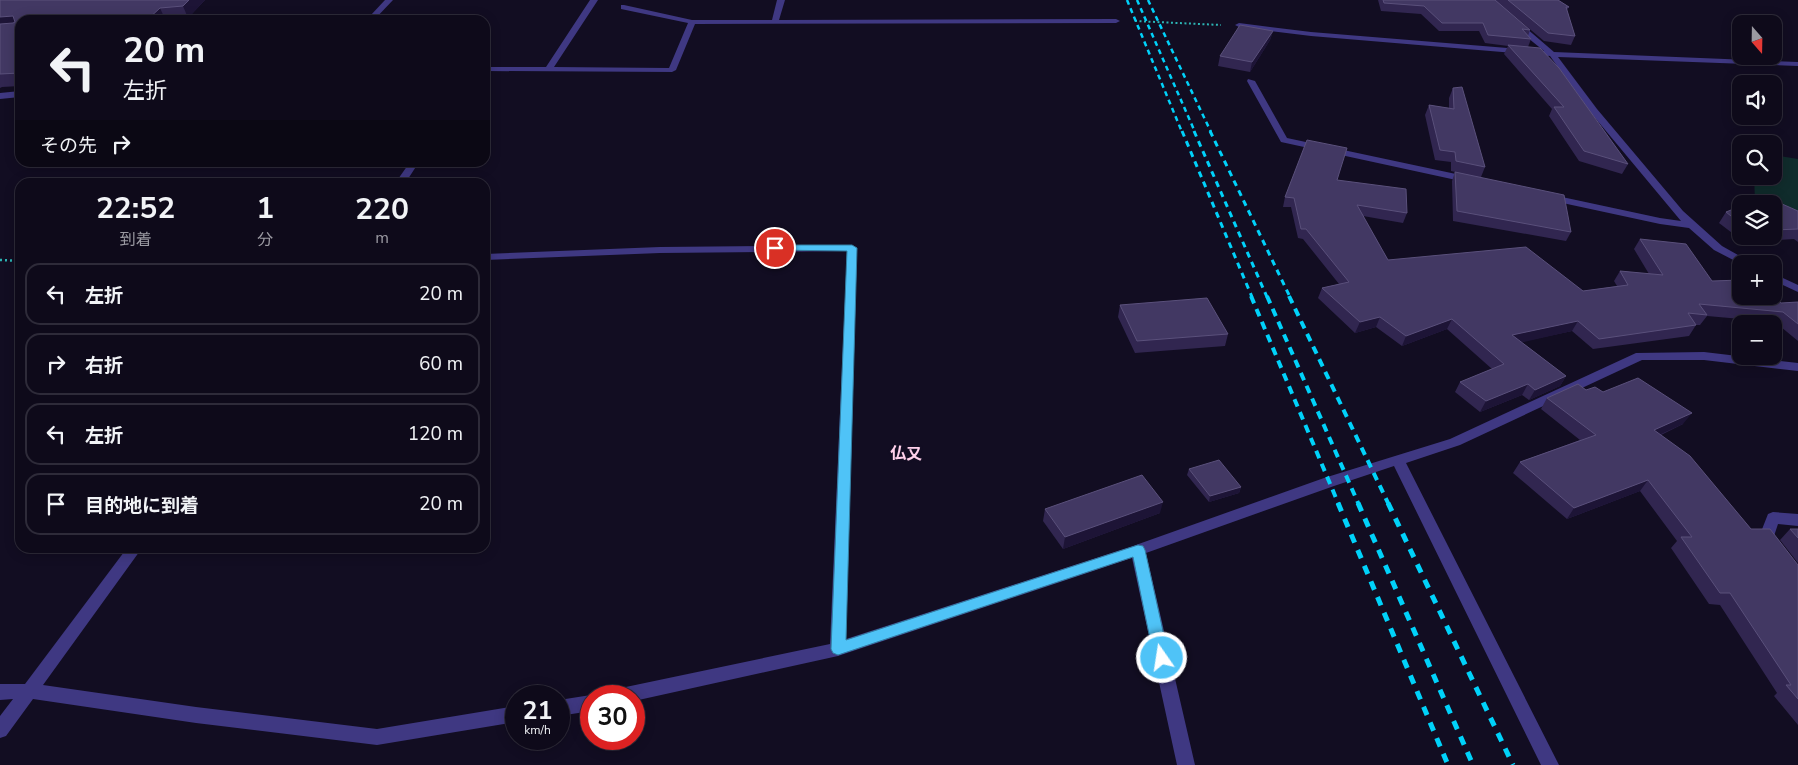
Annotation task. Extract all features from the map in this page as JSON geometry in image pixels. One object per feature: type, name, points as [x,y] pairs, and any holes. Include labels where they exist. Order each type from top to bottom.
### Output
[{"type":"street","points":[[375,15],[389,0]]},
{"type":"street","points":[[549,69],[594,0]]},
{"type":"street","points":[[775,22],[781,0]]},
{"type":"street","points":[[624,7],[692,22],[1116,21]]},
{"type":"street","points":[[1510,19],[1552,54],[1594,111],[1679,213],[1718,248],[1732,255]]},
{"type":"street","points":[[490,69],[672,70],[692,22]]},
{"type":"street","points":[[1239,25],[1311,34],[1552,54],[1798,64]]},
{"type":"street","points":[[1252,81],[1284,140],[1477,182]]},
{"type":"street","points":[[0,96],[15,94]]},
{"type":"street","points":[[404,178],[412,167]]},
{"type":"street","points":[[1535,194],[1660,221],[1693,225]]},
{"type":"street","points":[[490,257],[660,250],[852,248],[838,649]]},
{"type":"street","points":[[1782,280],[1798,289]]},
{"type":"street","points":[[645,691],[838,649],[1138,550],[1329,482],[1398,462],[1455,442],[1640,356],[1704,356],[1798,367]]},
{"type":"street","points":[[1398,462],[1550,765]]},
{"type":"street","points":[[1776,550],[1766,537],[1773,518],[1798,520]]},
{"type":"street","points":[[1138,550],[1186,765]]},
{"type":"street","points":[[0,730],[131,553]]},
{"type":"street","points":[[0,692],[29,691],[196,715],[377,737],[505,716]]},
{"type":"path","points":[[1116,21],[1239,25]]},
{"type":"path","points":[[0,260],[15,260]]},
{"type":"green space","points":[[1782,156],[1798,159],[1798,213],[1782,207],[1782,195],[1755,195],[1754,185],[1782,185]]},
{"type":"building","points":[[0,0],[189,0],[183,6],[160,8],[152,15],[15,15],[15,22],[13,16],[0,17]]},
{"type":"building","points":[[1383,0],[1495,0],[1530,30],[1522,29],[1531,39],[1488,35],[1483,23],[1442,23],[1424,6],[1384,3]]},
{"type":"building","points":[[1508,0],[1558,0],[1569,7],[1566,7],[1575,36],[1548,33]]},
{"type":"building","points":[[15,22],[15,73],[0,74],[0,24]]},
{"type":"building","points":[[1240,25],[1273,31],[1252,62],[1220,56]]},
{"type":"building","points":[[1508,45],[1540,48],[1559,68],[1628,164],[1584,151],[1554,107],[1564,107]]},
{"type":"building","points":[[1462,87],[1485,167],[1456,161],[1455,152],[1440,150],[1429,105],[1454,109],[1453,88]]},
{"type":"building","points":[[1307,140],[1347,148],[1337,180],[1406,189],[1407,213],[1357,205],[1388,260],[1526,247],[1583,291],[1628,285],[1620,271],[1663,275],[1640,239],[1686,244],[1712,281],[1732,280],[1732,305],[1782,305],[1782,303],[1798,302],[1798,324],[1783,312],[1699,304],[1707,315],[1688,313],[1696,325],[1599,339],[1578,321],[1512,335],[1566,376],[1535,390],[1528,384],[1486,401],[1460,382],[1504,364],[1452,319],[1406,336],[1380,317],[1360,322],[1322,288],[1349,282],[1306,229],[1301,229],[1294,198],[1285,197]]},
{"type":"building","points":[[1455,172],[1564,195],[1571,232],[1457,211]]},
{"type":"building","points":[[1782,204],[1798,211],[1798,229],[1782,230]]},
{"type":"building","points":[[1732,210],[1732,217],[1726,212]]},
{"type":"building","points":[[1207,298],[1228,334],[1137,341],[1120,305]]},
{"type":"building","points":[[1638,378],[1692,413],[1654,430],[1690,456],[1751,529],[1770,529],[1798,565],[1798,699],[1786,685],[1791,685],[1730,593],[1720,593],[1681,537],[1692,537],[1648,480],[1574,508],[1520,462],[1596,435],[1547,398],[1578,384],[1586,390],[1595,387],[1603,392]]},
{"type":"building","points":[[1219,460],[1241,487],[1210,496],[1189,469]]},
{"type":"building","points":[[1142,475],[1163,502],[1065,537],[1045,509]]},
{"type":"building","points":[[1790,529],[1798,529],[1798,538]]},
{"type":"railway","points":[[1127,0],[1182,132]]},
{"type":"railway","points":[[1137,0],[1195,132]]},
{"type":"railway","points":[[1148,0],[1211,132]]},
{"type":"railway","points":[[1182,131],[1252,297]]},
{"type":"railway","points":[[1194,131],[1267,297]]},
{"type":"railway","points":[[1210,131],[1290,297]]},
{"type":"railway","points":[[1251,296],[1339,505]]},
{"type":"railway","points":[[1267,296],[1359,505]]},
{"type":"railway","points":[[1289,296],[1389,505]]},
{"type":"railway","points":[[1338,503],[1448,765]]},
{"type":"railway","points":[[1358,503],[1473,765]]},
{"type":"railway","points":[[1388,503],[1513,765]]},
{"type":"district","name":"仏又","points":[[906,453]]},
{"type":"route","points":[[775,248],[852,248],[838,649],[1138,550],[1162,658]]}]
